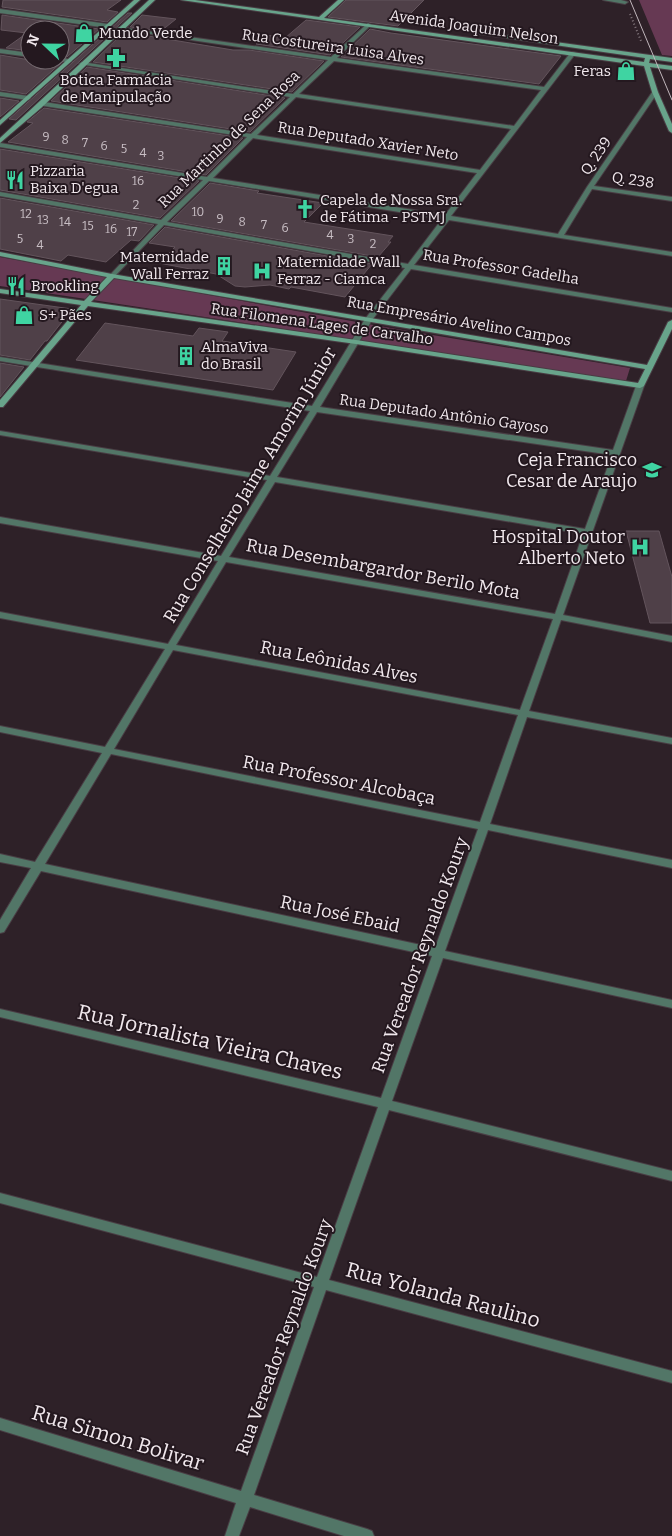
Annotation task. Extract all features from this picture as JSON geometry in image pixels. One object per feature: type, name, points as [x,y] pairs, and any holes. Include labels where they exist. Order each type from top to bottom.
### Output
[{"type":"main road","points":[[70,60],[137,0]]},
{"type":"main road","points":[[0,143],[44,104],[82,64],[152,0]]},
{"type":"main road","name":"Avenida Joaquim Nelson","points":[[184,0],[672,68]]},
{"type":"main road","points":[[233,0],[336,14]]},
{"type":"main road","points":[[320,18],[341,0]]},
{"type":"main road","name":"Avenida Joaquim Nelson","points":[[365,18],[374,19]]},
{"type":"main road","name":"Avenida Joaquim Nelson","points":[[478,33],[672,60]]},
{"type":"main road","points":[[647,57],[646,64],[655,92],[672,130]]},
{"type":"main road","points":[[0,123],[59,70]]},
{"type":"main road","name":"Rua Empresário Avelino Campos","points":[[0,254],[112,276],[648,368]]},
{"type":"main road","points":[[0,405],[86,303],[112,276]]},
{"type":"main road","name":"Rua Filomena Lages de Carvalho","points":[[0,291],[356,342],[640,386]]},
{"type":"main road","points":[[640,386],[672,322]]},
{"type":"street","points":[[606,0],[625,2]]},
{"type":"street","points":[[0,11],[108,26]]},
{"type":"street","name":"Rua Martinho de Sena Rosa","points":[[112,276],[162,223],[210,179],[368,25]]},
{"type":"street","name":"Rua Costureira Luisa Alves","points":[[119,30],[544,89]]},
{"type":"street","points":[[0,50],[20,53]]},
{"type":"street","name":"Rua Conselheiro Jaime Amorim Júnior","points":[[0,929],[369,320],[408,266],[573,53]]},
{"type":"street","points":[[82,64],[514,128]]},
{"type":"street","name":"Q. 239","points":[[560,236],[590,187],[655,92]]},
{"type":"street","points":[[0,94],[28,98]]},
{"type":"street","name":"Rua Deputado Xavier Neto","points":[[44,104],[481,172]]},
{"type":"street","points":[[0,143],[672,254]]},
{"type":"street","name":"Q. 238","points":[[590,187],[672,198]]},
{"type":"street","name":"Rua Professor Gadelha","points":[[0,194],[408,266],[672,310]]},
{"type":"street","name":"Rua Deputado Antônio Gayoso","points":[[0,359],[315,409],[616,453]]},
{"type":"street","name":"Rua Vereador Reynaldo Koury","points":[[232,1536],[640,386]]},
{"type":"street","points":[[0,433],[588,532]]},
{"type":"street","name":"Rua Desembargardor Berilo Mota","points":[[0,520],[558,617],[672,639]]},
{"type":"street","name":"Rua Leônidas Alves","points":[[0,614],[672,741]]},
{"type":"street","name":"Rua Professor Alcobaça","points":[[0,729],[672,864]]},
{"type":"street","name":"Rua José Ebaid","points":[[0,858],[672,1004]]},
{"type":"street","name":"Rua Jornalista Vieira Chaves","points":[[0,1013],[385,1104],[672,1176]]},
{"type":"street","name":"Rua Yolanda Raulino","points":[[0,1198],[672,1378]]},
{"type":"street","name":"Rua Simon Bolivar","points":[[0,1424],[366,1536]]},
{"type":"path","points":[[625,2],[647,57]]},
{"type":"shaded area","points":[[639,0],[672,0],[672,56],[662,55]]},
{"type":"shaded area","points":[[0,257],[379,326],[630,368],[626,381],[0,286]]},
{"type":"building","points":[[3,0],[121,0],[107,10],[118,12],[107,22],[2,7]]},
{"type":"building","points":[[346,0],[424,0],[398,26],[328,17]]},
{"type":"building","points":[[128,13],[132,13],[16,120],[9,119],[64,70],[70,70],[70,65]]},
{"type":"building","points":[[2,15],[37,20],[20,20],[20,32],[1,30]]},
{"type":"building","points":[[142,15],[176,19],[161,31],[130,27]]},
{"type":"building","points":[[306,20],[360,27],[330,55],[256,44],[266,35],[285,38]]},
{"type":"building","points":[[70,25],[99,29],[70,54]]},
{"type":"building","points":[[370,29],[561,56],[539,84],[341,57]]},
{"type":"building","points":[[124,32],[233,50],[249,50],[324,61],[292,92],[93,62]]},
{"type":"building","points":[[20,38],[20,50],[6,48]]},
{"type":"building","points":[[0,55],[20,58],[20,70],[53,70],[26,94],[0,90]]},
{"type":"building","points":[[87,67],[285,98],[250,132],[51,101]]},
{"type":"building","points":[[0,98],[19,101],[0,117]]},
{"type":"building","points":[[44,108],[243,138],[206,175],[8,142],[33,123],[27,122]]},
{"type":"building","points":[[0,149],[199,181],[160,218],[0,190]]},
{"type":"building","points":[[210,183],[259,191],[257,193],[323,203],[304,222],[393,236],[388,242],[391,242],[378,257],[171,221]]},
{"type":"building","points":[[0,198],[154,225],[139,241],[131,240],[106,262],[68,255],[61,261],[0,249]]},
{"type":"building","name":"Maternidade Wall Ferraz - Ciamca","points":[[165,227],[372,264],[345,297],[291,287],[289,289],[270,285],[235,286],[216,274],[159,263],[175,247],[149,243]]},
{"type":"building","points":[[0,299],[72,309],[30,360],[0,355]]},
{"type":"building","name":"AlmaViva do Brasil","points":[[105,323],[193,336],[199,328],[228,332],[222,341],[296,352],[273,390],[76,360]]},
{"type":"building","points":[[0,363],[24,367],[0,397]]},
{"type":"building","points":[[626,531],[659,531],[672,577],[672,623],[650,623]]},
{"type":"tram line","points":[[630,0],[672,100]]},
{"type":"place","name":"Mundo Verde","points":[[84,33]]},
{"type":"place","name":"Botica Farmácia de Manipulação","points":[[116,58]]},
{"type":"place","name":"Feras","points":[[626,71]]},
{"type":"place","name":"Pizzaria Baixa D'egua","points":[[15,180]]},
{"type":"place","name":"Capela de Nossa Sra. de Fátima - PSTMJ","points":[[305,209]]},
{"type":"place","name":"Maternidade Wall Ferraz","points":[[224,266]]},
{"type":"place","name":"Maternidade Wall Ferraz - Ciamca","points":[[262,271]]},
{"type":"place","name":"Brookling","points":[[16,286]]},
{"type":"place","name":"S+ Pães","points":[[24,315]]},
{"type":"place","name":"AlmaViva do Brasil","points":[[186,356]]},
{"type":"place","name":"Ceja Francisco Cesar de Araujo","points":[[652,470]]},
{"type":"place","name":"Hospital Doutor Alberto Neto","points":[[640,547]]}]
